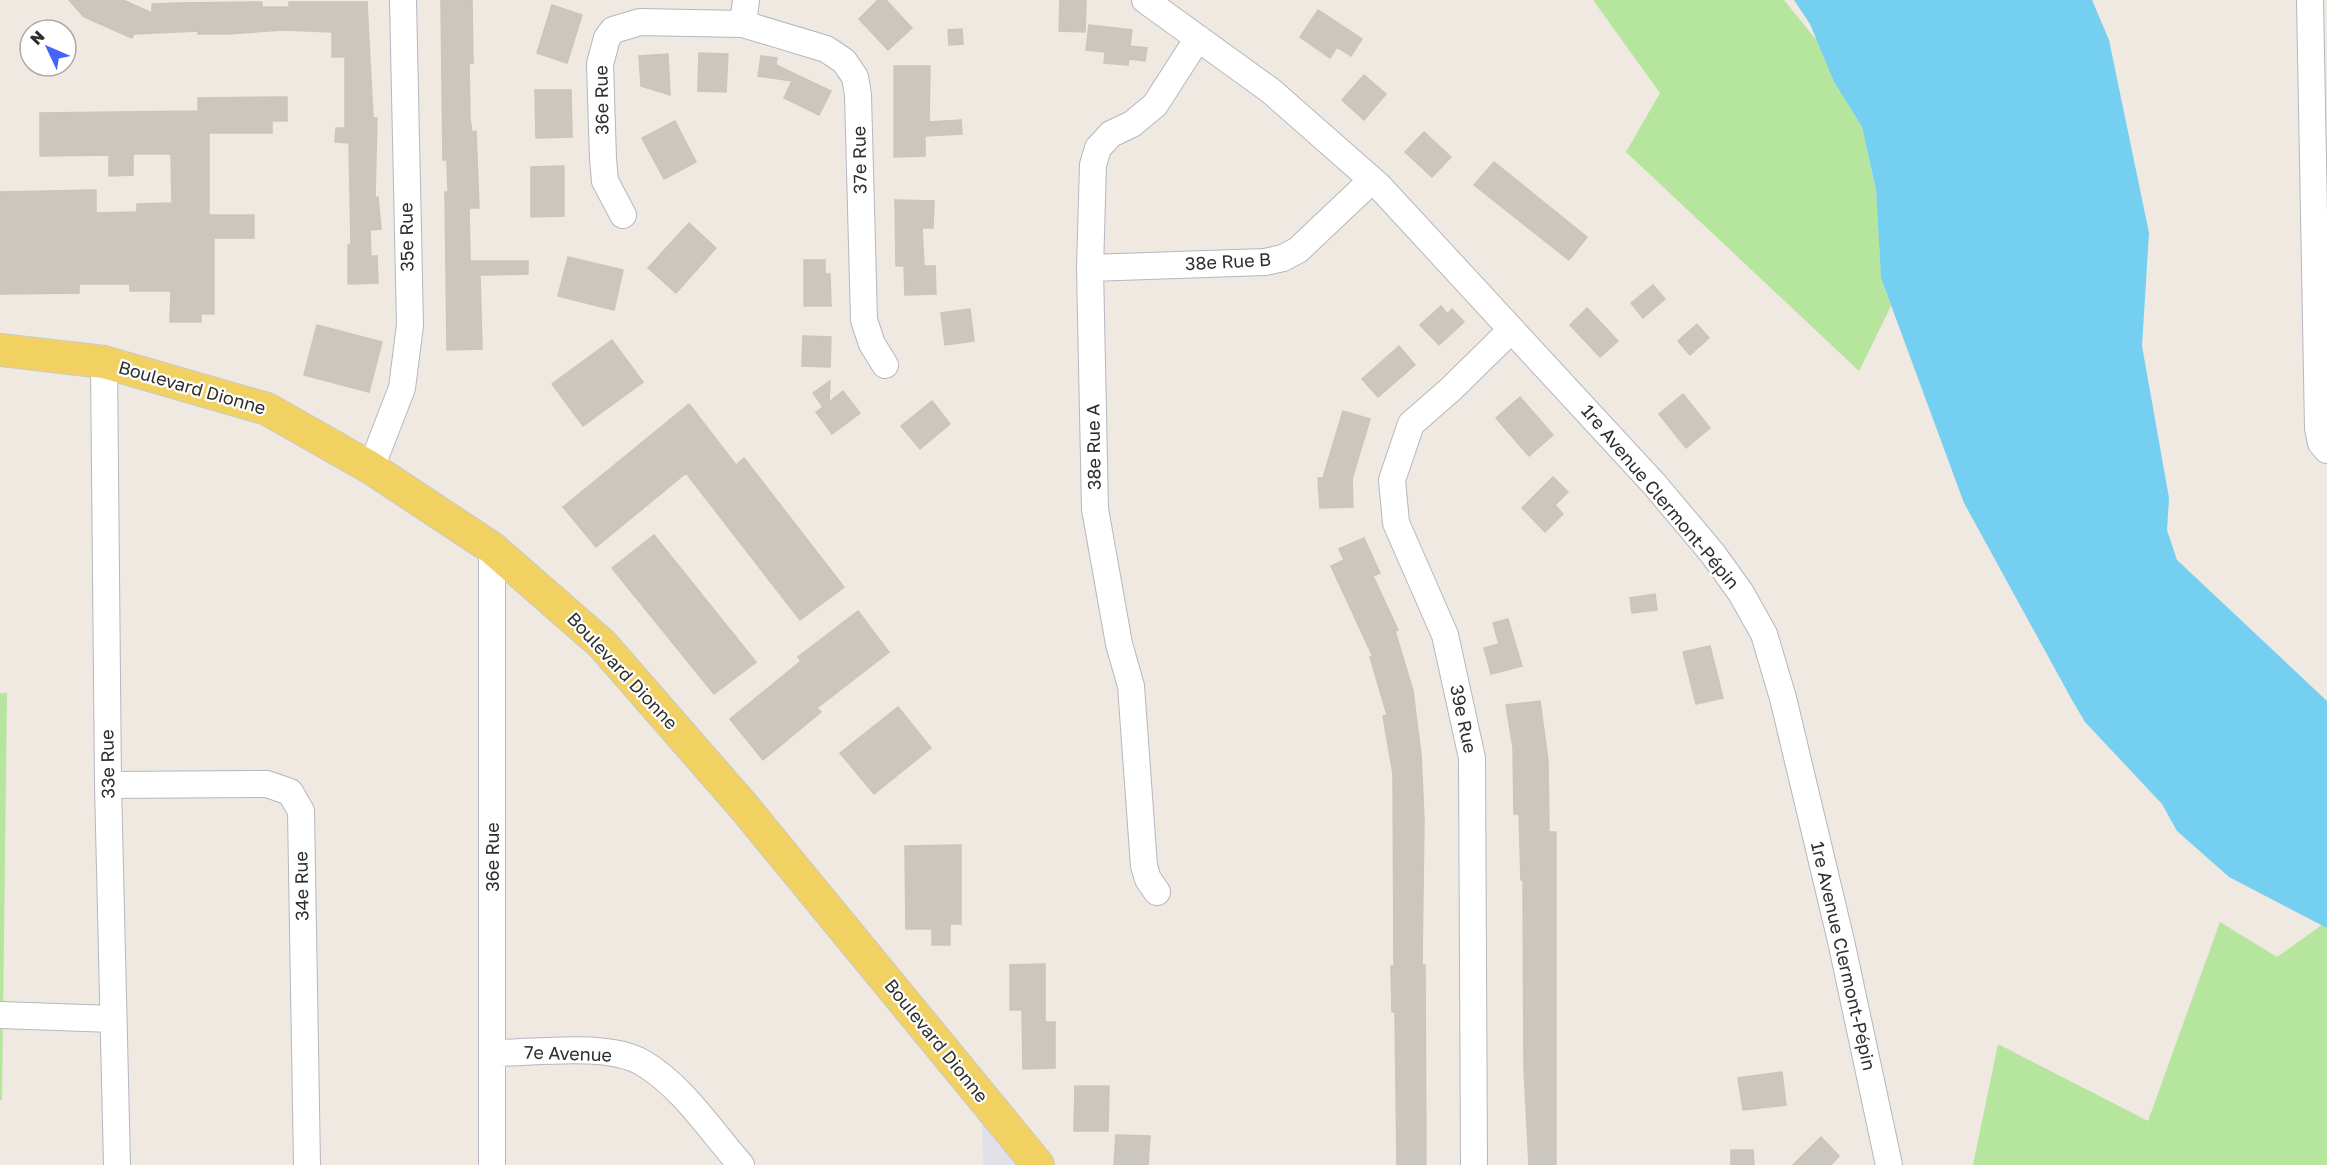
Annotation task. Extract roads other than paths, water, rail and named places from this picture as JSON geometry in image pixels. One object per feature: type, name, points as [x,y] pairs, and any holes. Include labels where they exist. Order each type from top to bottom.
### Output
[{"type":"main road","name":"Boulevard Dionne","points":[[0,350],[104,362],[267,409],[371,468],[449,517],[492,548],[602,644],[744,807],[1038,1165]]},
{"type":"street","name":"35e Rue","points":[[371,468],[402,388],[410,325],[403,0]]},
{"type":"street","name":"1re Avenue Clermont-Pépin","points":[[1145,0],[1271,90],[1372,180],[1510,331],[1591,413],[1713,554],[1742,593],[1764,634],[1783,698],[1841,941],[1888,1165]]},
{"type":"street","points":[[2310,0],[2320,130],[2318,428],[2321,443],[2327,450]]},
{"type":"street","name":"36e Rue","points":[[623,215],[605,181],[603,159],[600,64],[607,38],[614,30],[640,22],[744,12]]},
{"type":"street","name":"37e Rue","points":[[744,12],[826,50],[844,61],[855,77],[858,95],[864,320],[872,344],[885,365]]},
{"type":"street","name":"38e Rue A","points":[[1157,892],[1148,879],[1144,866],[1131,686],[1119,644],[1095,509],[1090,268],[1093,165],[1098,148],[1111,134],[1132,124],[1155,105],[1198,38]]},
{"type":"street","name":"38e Rue B","points":[[1090,268],[1265,262],[1283,258],[1298,250],[1372,180]]},
{"type":"street","name":"39e Rue","points":[[1474,1165],[1472,758],[1445,635],[1396,523],[1392,480],[1411,424],[1510,331]]},
{"type":"street","name":"33e Rue","points":[[104,362],[108,785],[117,1165]]},
{"type":"street","name":"36e Rue","points":[[492,548],[494,1053],[492,1165]]},
{"type":"street","name":"34e Rue","points":[[108,785],[267,784],[290,792],[301,811],[307,1165]]},
{"type":"street","points":[[0,1015],[113,1019]]},
{"type":"street","name":"7e Avenue","points":[[494,1053],[591,1051],[611,1053],[641,1062],[670,1083],[741,1165]]},
{"type":"water","points":[[1794,0],[2092,0],[2109,40],[2149,233],[2142,346],[2169,498],[2167,530],[2177,560],[2327,701],[2327,928],[2229,877],[2177,831],[2162,804],[2085,722],[2072,700],[1964,503],[1881,278],[1876,190],[1862,127],[1834,82],[1810,24]]}]
